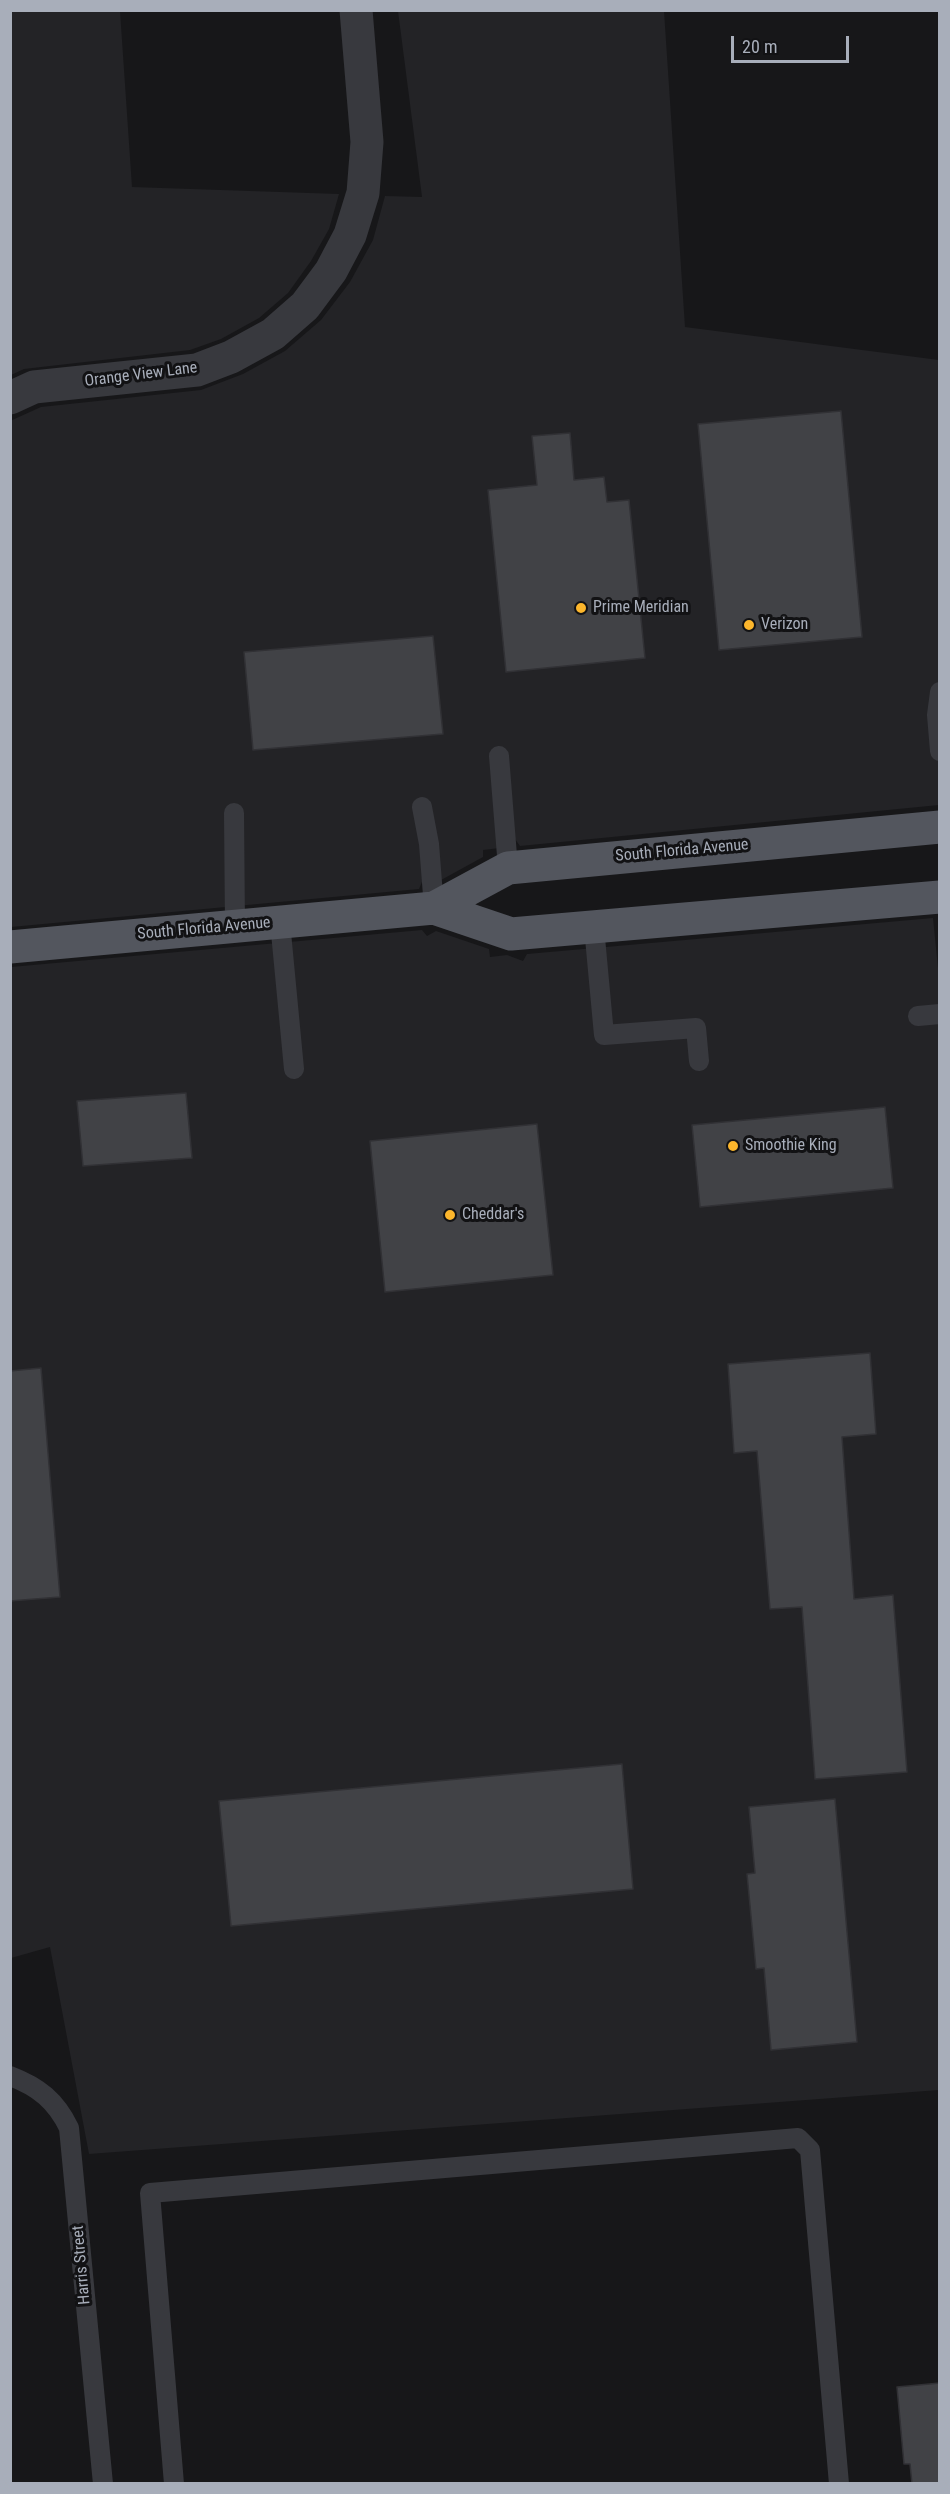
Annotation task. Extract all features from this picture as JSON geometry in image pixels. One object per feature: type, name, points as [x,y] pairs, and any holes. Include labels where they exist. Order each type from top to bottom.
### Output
[{"type":"main road","name":"South Florida Avenue","points":[[10,947],[434,908],[508,868],[939,827]]},
{"type":"main road","name":"South Florida Avenue","points":[[434,908],[511,934],[939,897]]},
{"type":"street","name":"Orange View Lane","points":[[10,398],[34,387],[197,370],[231,357],[273,334],[305,306],[331,271],[351,235],[363,194],[367,142],[356,10]]},
{"type":"lane","points":[[939,692],[937,715],[939,751]]},
{"type":"lane","points":[[498,756],[508,868]]},
{"type":"lane","points":[[422,807],[429,844],[434,908]]},
{"type":"lane","points":[[234,813],[235,926]]},
{"type":"lane","points":[[280,922],[294,1069]]},
{"type":"lane","points":[[594,927],[604,1035],[696,1028],[699,1061]]},
{"type":"lane","points":[[918,1016],[939,1014]]},
{"type":"lane","name":"Harris Street","points":[[10,2076],[32,2084],[49,2097],[61,2112],[69,2128],[103,2484]]},
{"type":"lane","points":[[174,2484],[150,2193],[798,2138],[810,2150],[839,2484]]},
{"type":"shaded area","points":[[10,11],[120,11],[132,187],[339,194],[329,229],[311,261],[288,293],[259,318],[221,339],[190,350],[24,369],[11,375]]},
{"type":"shaded area","points":[[398,11],[664,11],[685,327],[939,360],[939,805],[520,846],[515,839],[500,848],[483,850],[483,857],[432,885],[422,882],[419,889],[11,927],[10,421],[41,407],[201,390],[243,374],[285,351],[321,320],[350,282],[373,240],[385,196],[422,197]]},
{"type":"shaded area","points":[[933,918],[940,988],[939,2090],[89,2154],[50,1947],[11,1958],[11,967],[422,930],[427,936],[436,931],[489,949],[490,957],[507,955],[523,961],[527,954]]},
{"type":"building","points":[[841,411],[862,637],[719,650],[698,424]]},
{"type":"building","points":[[570,433],[574,480],[604,477],[607,502],[629,500],[645,658],[506,672],[488,490],[537,485],[532,436]]},
{"type":"building","points":[[433,636],[443,734],[253,750],[244,652]]},
{"type":"building","points":[[186,1093],[192,1158],[83,1166],[77,1101]]},
{"type":"building","points":[[885,1107],[893,1188],[700,1207],[692,1125]]},
{"type":"building","points":[[537,1124],[553,1275],[385,1292],[370,1141]]},
{"type":"building","points":[[870,1353],[876,1434],[842,1437],[854,1599],[893,1595],[907,1772],[815,1779],[802,1607],[770,1609],[757,1451],[734,1453],[728,1364]]},
{"type":"building","points":[[41,1368],[60,1597],[10,1601],[10,1371]]},
{"type":"building","points":[[622,1764],[633,1889],[231,1926],[219,1801]]},
{"type":"building","points":[[835,1799],[857,2042],[771,2050],[764,1968],[756,1969],[747,1874],[755,1873],[749,1807]]},
{"type":"building","points":[[940,2383],[940,2484],[912,2484],[910,2464],[904,2464],[897,2387]]},
{"type":"place","name":"Prime Meridian","points":[[581,608]]},
{"type":"place","name":"Verizon","points":[[749,625]]},
{"type":"place","name":"Smoothie King","points":[[733,1146]]},
{"type":"place","name":"Cheddar's","points":[[450,1215]]}]
